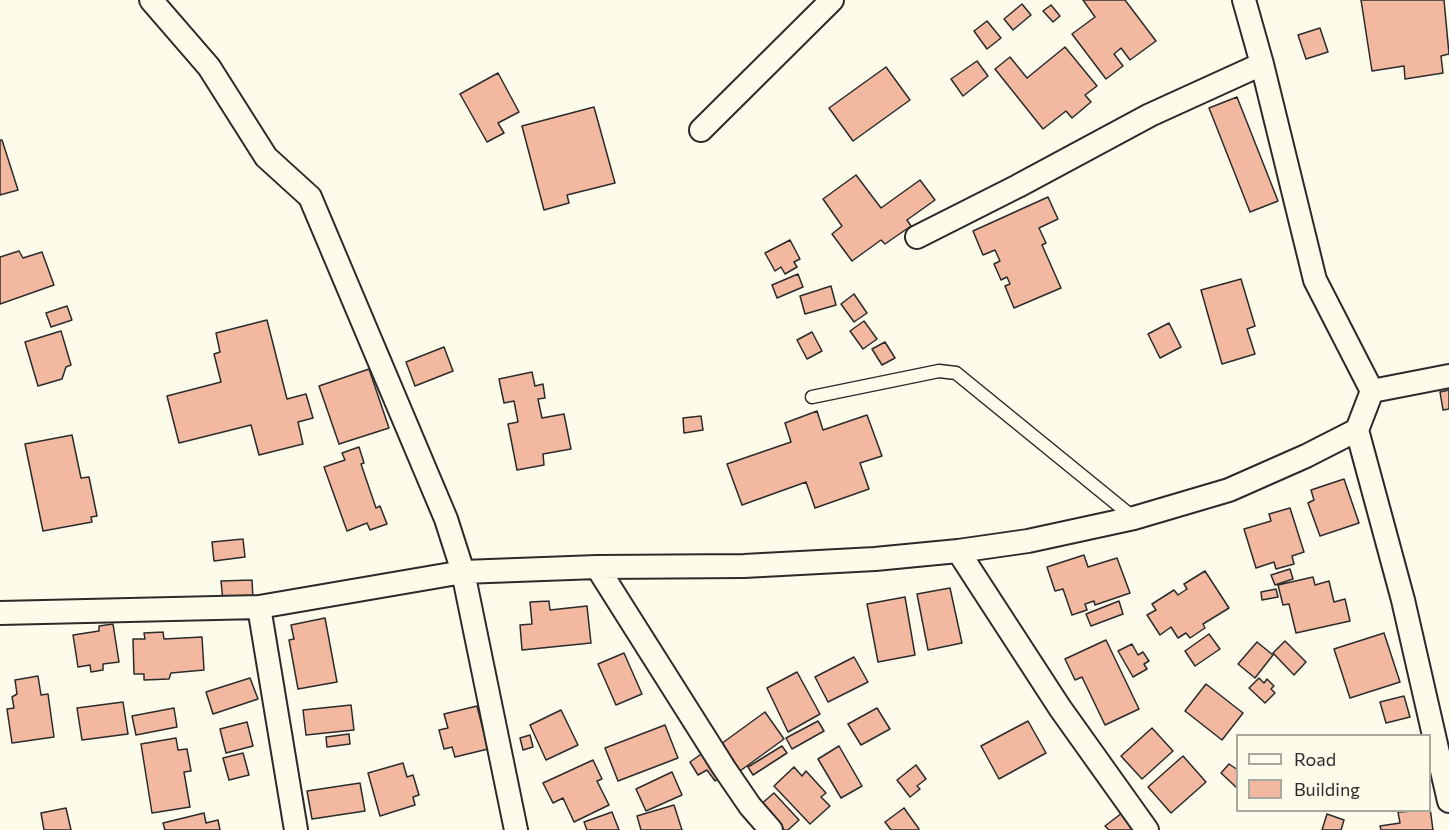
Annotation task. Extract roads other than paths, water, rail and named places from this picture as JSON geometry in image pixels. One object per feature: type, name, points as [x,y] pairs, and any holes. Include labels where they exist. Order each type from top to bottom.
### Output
[{"type":"street","points":[[151,0],[209,67],[266,156],[310,197],[428,475],[463,572],[516,830]]},
{"type":"street","points":[[701,130],[832,0]]},
{"type":"street","points":[[1244,0],[1315,280],[1372,391],[1357,430],[1446,769],[1449,801]]},
{"type":"street","points":[[917,237],[1150,115],[1262,64]]},
{"type":"street","points":[[1372,391],[1449,376]]},
{"type":"street","points":[[0,613],[259,607],[463,572],[597,567],[744,566],[875,559],[958,551],[1028,541],[1134,518],[1229,490],[1357,430]]},
{"type":"street","points":[[958,551],[1060,708],[1147,830]]},
{"type":"street","points":[[597,567],[724,768],[750,806],[771,830]]},
{"type":"street","points":[[259,607],[296,830]]},
{"type":"lane","points":[[812,397],[939,371],[956,373],[1134,518]]}]
